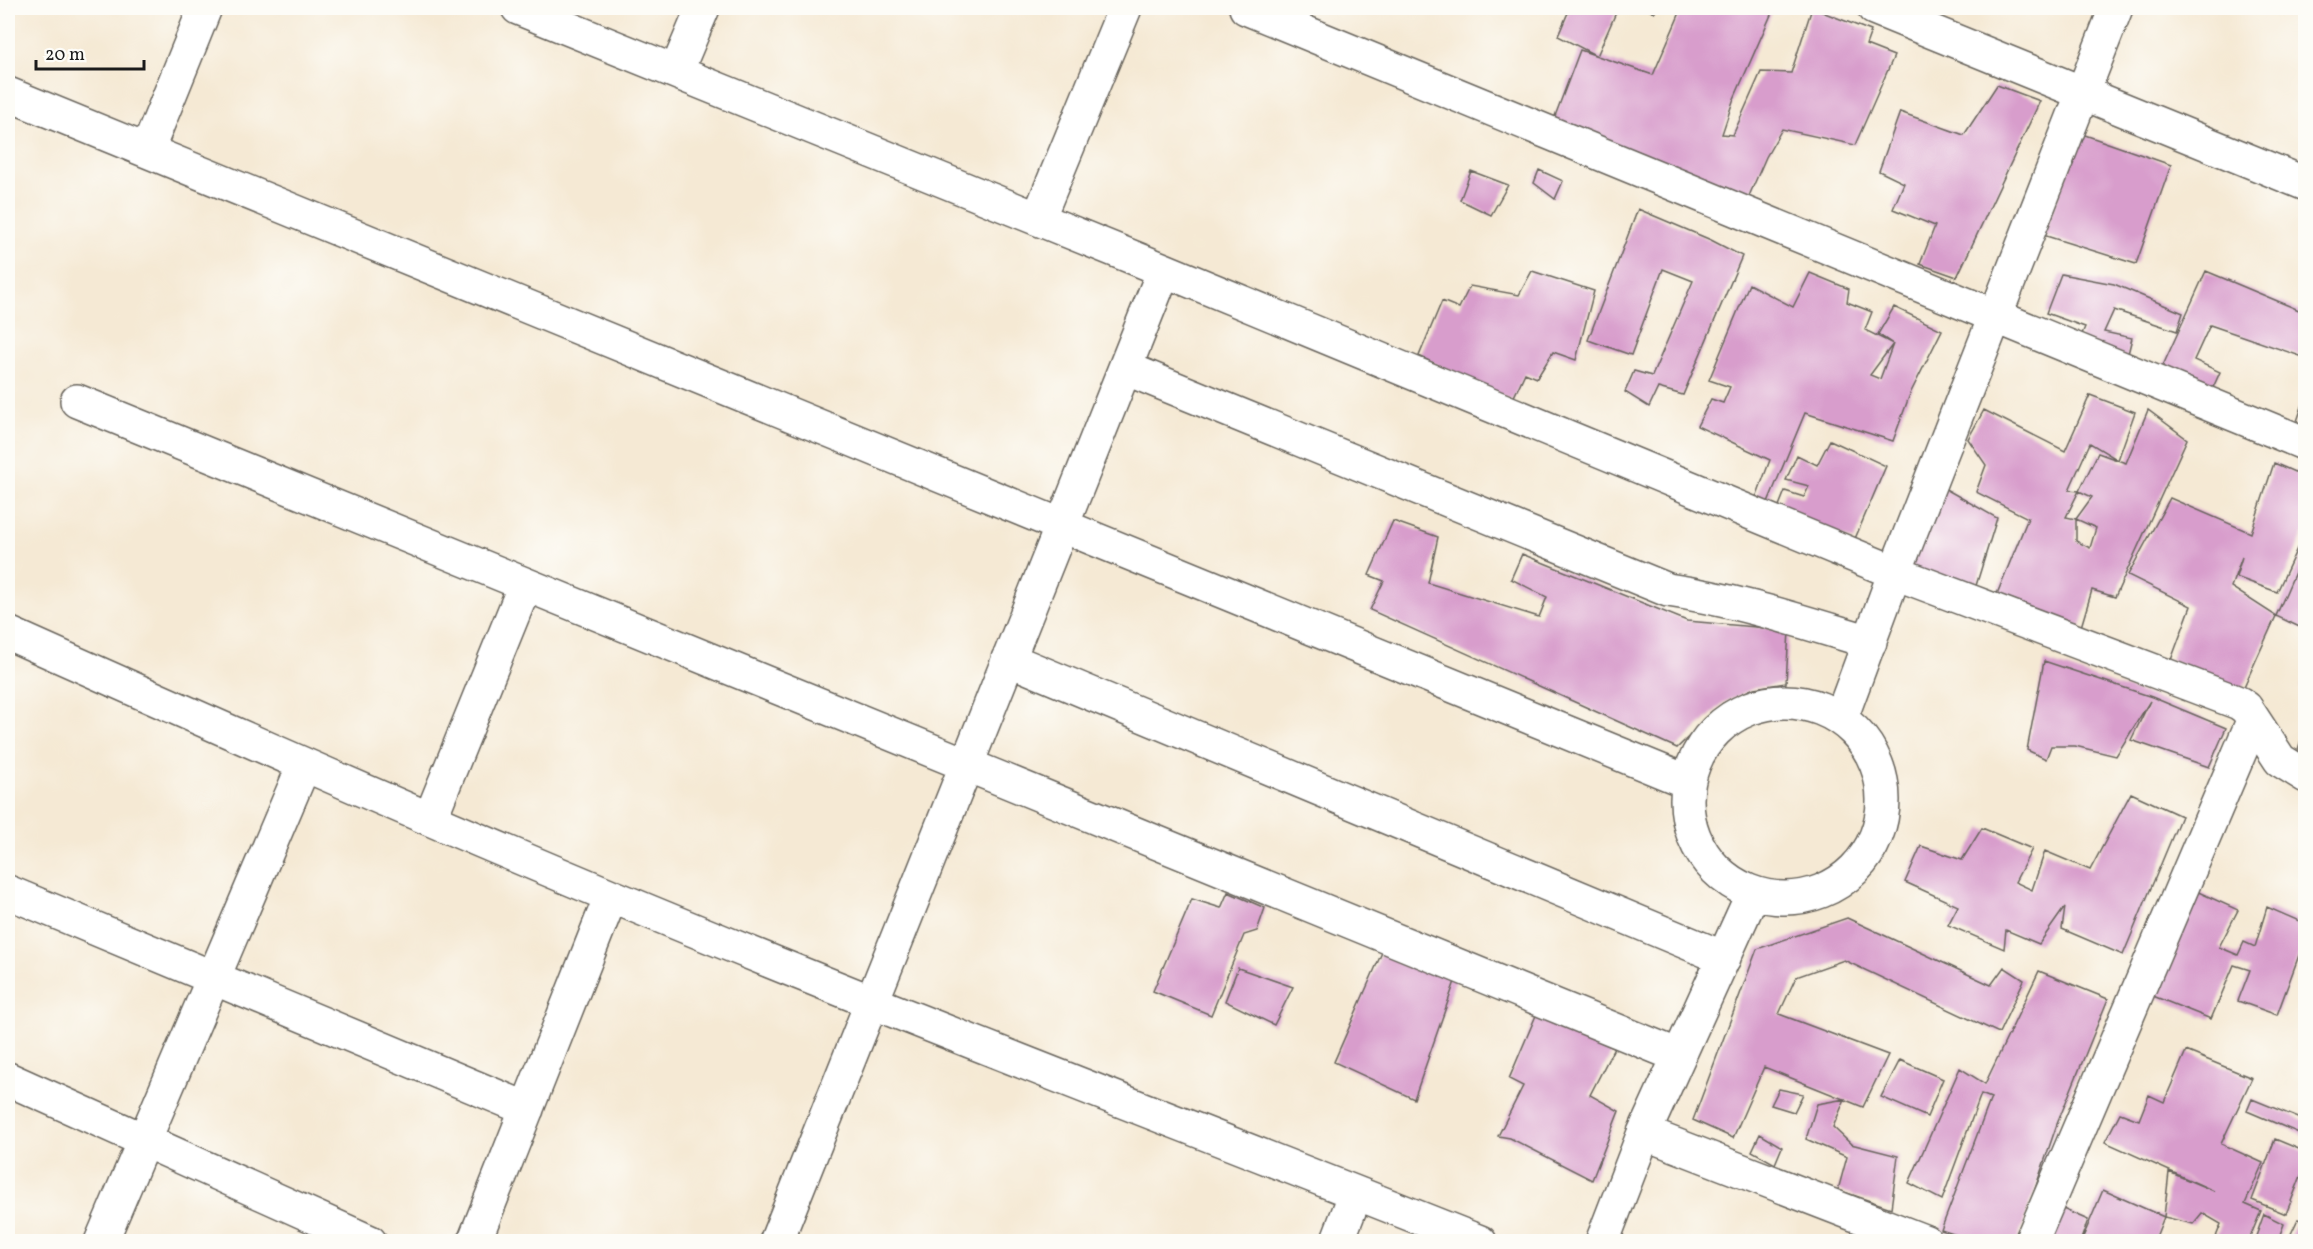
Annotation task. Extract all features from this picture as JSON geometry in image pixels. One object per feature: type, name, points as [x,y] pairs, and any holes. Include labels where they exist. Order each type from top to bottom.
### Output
[{"type":"street","points":[[147,151],[205,8]]},
{"type":"street","points":[[518,8],[1164,270],[1895,572],[2239,703],[2246,708],[2280,760],[2306,776]]},
{"type":"street","points":[[676,72],[703,8]]},
{"type":"street","points":[[1038,219],[1125,8]]},
{"type":"street","points":[[1246,8],[2306,444]]},
{"type":"street","points":[[1874,8],[2306,184]]},
{"type":"street","points":[[1841,718],[1895,572],[2116,8]]},
{"type":"street","points":[[8,94],[1688,782]]},
{"type":"street","points":[[776,1242],[1164,270]]},
{"type":"street","points":[[1125,368],[1668,590],[1753,607],[1870,642]]},
{"type":"street","points":[[77,402],[1679,1056]]},
{"type":"street","points":[[430,819],[525,585]]},
{"type":"street","points":[[8,633],[304,765],[611,896],[871,1002],[1480,1242]]},
{"type":"street","points":[[1008,659],[1724,958]]},
{"type":"street","points":[[1784,701],[1818,706],[1841,718],[1866,742],[1881,774],[1883,815],[1872,848],[1851,875],[1822,892],[1788,899],[1753,893],[1723,877],[1700,851],[1692,834],[1686,801],[1688,782],[1691,766],[1701,746],[1725,721],[1755,705],[1784,701]]},
{"type":"street","points":[[2031,1242],[2253,721]]},
{"type":"street","points":[[101,1242],[304,765]]},
{"type":"street","points":[[8,892],[527,1109]]},
{"type":"street","points":[[1602,1242],[1644,1133],[1753,893]]},
{"type":"street","points":[[474,1242],[611,896]]},
{"type":"street","points":[[8,1079],[370,1242]]},
{"type":"street","points":[[1644,1133],[1926,1242]]},
{"type":"street","points":[[1337,1242],[1356,1192]]},
{"type":"building","points":[[1570,8],[1618,8],[1597,56],[1558,36]]},
{"type":"building","points":[[1641,8],[1657,8],[1655,12]]},
{"type":"building","points":[[1682,8],[1774,8],[1733,101],[1722,134],[1733,135],[1761,72],[1791,73],[1812,8],[1871,31],[1866,45],[1894,56],[1855,145],[1782,129],[1766,157],[1742,212],[1549,132],[1580,50],[1653,75]]},
{"type":"building","points":[[1997,85],[2040,101],[1957,277],[1920,264],[1935,226],[1893,209],[1904,183],[1879,171],[1900,112],[1964,135]]},
{"type":"building","points":[[2082,134],[2171,165],[2136,264],[2043,235]]},
{"type":"building","points":[[1539,170],[1563,181],[1555,199],[1534,183]]},
{"type":"building","points":[[1471,171],[1508,185],[1491,215],[1460,200]]},
{"type":"building","points":[[1638,209],[1711,240],[1742,256],[1683,395],[1658,388],[1649,407],[1625,392],[1634,371],[1652,376],[1693,281],[1663,269],[1631,355],[1588,340]]},
{"type":"building","points":[[1532,271],[1594,291],[1576,360],[1553,352],[1537,378],[1525,373],[1512,401],[1419,356],[1442,301],[1459,308],[1470,286],[1519,295]]},
{"type":"building","points":[[2206,271],[2306,313],[2306,358],[2210,325],[2194,360],[2220,372],[2211,392],[2160,372]]},
{"type":"building","points":[[1810,273],[1849,289],[1847,302],[1872,312],[1865,330],[1893,344],[1878,334],[1894,307],[1942,330],[1910,394],[1893,441],[1805,413],[1766,507],[1754,503],[1770,460],[1697,426],[1711,399],[1723,403],[1730,387],[1709,380],[1749,284],[1793,307]],"holes":[[[1893,344],[1880,379],[1870,375]]]},
{"type":"building","points":[[2061,274],[2114,284],[2183,313],[2177,331],[2114,310],[2104,332],[2132,338],[2127,358],[2079,341],[2085,327],[2046,313]]},
{"type":"building","points":[[2090,395],[2135,412],[2118,460],[2090,443],[2069,490],[2079,491],[2098,453],[2126,463],[2148,410],[2187,439],[2115,597],[2092,590],[2081,627],[2024,610],[1997,594],[2028,518],[1976,492],[1986,465],[1968,439],[1984,410],[2065,451]],"holes":[[[2079,491],[2092,497],[2076,519],[2066,517]],[[2076,519],[2096,528],[2090,548],[2076,541]]]},
{"type":"building","points":[[2306,398],[2306,431],[2295,427]]},
{"type":"building","points":[[1830,440],[1886,466],[1854,541],[1777,511],[1785,491],[1804,497],[1809,486],[1786,480],[1797,455],[1817,465]]},
{"type":"building","points":[[2274,463],[2306,477],[2306,529],[2277,592],[2236,577],[2242,557],[2231,587],[2276,616],[2242,691],[2171,660],[2191,606],[2128,575],[2170,498],[2251,533]]},
{"type":"building","points":[[1942,487],[1997,518],[1974,592],[1906,577]]},
{"type":"building","points":[[1393,521],[1438,537],[1428,583],[1539,617],[1547,597],[1511,579],[1522,554],[1687,621],[1789,630],[1786,683],[1754,688],[1723,703],[1677,748],[1370,610],[1384,581],[1369,575]]},
{"type":"building","points":[[2306,547],[2306,630],[2276,616]]},
{"type":"building","points":[[2044,661],[2152,697],[2226,728],[2209,767],[2131,740],[2150,701],[2116,756],[2075,746],[2051,746],[2046,759],[2027,750]]},
{"type":"building","points":[[2306,677],[2306,689],[2300,687]]},
{"type":"building","points":[[2306,728],[2306,761],[2296,757]]},
{"type":"building","points":[[2131,793],[2181,816],[2123,955],[2062,929],[2065,907],[2039,944],[2006,930],[2004,949],[1948,925],[1958,906],[1905,882],[1921,846],[1962,860],[1982,828],[2032,849],[2015,882],[2032,890],[2045,851],[2090,870]]},
{"type":"building","points":[[2183,885],[2238,910],[2219,947],[2238,955],[2244,942],[2255,947],[2267,907],[2306,924],[2306,936],[2277,1015],[2238,1001],[2250,970],[2234,965],[2211,1019],[2148,994]]},
{"type":"building","points":[[1228,892],[1265,908],[1257,931],[1244,935],[1211,1015],[1153,991],[1192,899],[1221,908]]},
{"type":"building","points":[[1847,918],[1991,985],[2004,967],[2024,980],[1999,1033],[1844,960],[1796,977],[1779,1014],[1888,1055],[1863,1107],[1764,1067],[1733,1138],[1693,1120],[1757,949]]},
{"type":"building","points":[[1383,950],[1460,967],[1414,1099],[1334,1062]]},
{"type":"building","points":[[1238,968],[1293,987],[1274,1025],[1225,1001]]},
{"type":"building","points":[[2039,971],[2108,999],[2057,1124],[2017,1242],[1978,1242],[1941,1230],[1991,1098],[1981,1094],[1942,1200],[1909,1183],[1960,1068],[1985,1084]]},
{"type":"building","points":[[1537,1013],[1614,1048],[1590,1095],[1619,1111],[1592,1180],[1510,1138],[1498,1136],[1523,1086],[1509,1079]]},
{"type":"building","points":[[2186,1051],[2252,1078],[2221,1144],[2263,1163],[2245,1204],[2261,1211],[2248,1242],[2214,1242],[2221,1224],[2202,1213],[2193,1224],[2164,1217],[2169,1172],[2214,1191],[2105,1142],[2120,1113],[2139,1120],[2149,1095],[2164,1102]]},
{"type":"building","points":[[1900,1060],[1943,1079],[1927,1117],[1881,1097]]},
{"type":"building","points":[[1779,1089],[1803,1094],[1794,1112],[1771,1105]]},
{"type":"building","points":[[1845,1099],[1833,1127],[1851,1144],[1898,1156],[1891,1208],[1838,1190],[1847,1157],[1806,1139],[1817,1104]]},
{"type":"building","points":[[2252,1099],[2306,1121],[2306,1136],[2247,1111]]},
{"type":"building","points":[[1760,1134],[1782,1147],[1775,1164],[1752,1151]]},
{"type":"building","points":[[2275,1139],[2306,1152],[2306,1163],[2286,1214],[2252,1200]]},
{"type":"building","points":[[2103,1190],[2164,1217],[2154,1242],[2081,1242]]},
{"type":"building","points":[[2056,1206],[2088,1220],[2080,1242],[2035,1242]]},
{"type":"building","points":[[2264,1214],[2284,1224],[2277,1242],[2260,1242],[2255,1239]]},
{"type":"building","points":[[2298,1219],[2306,1222],[2306,1242],[2288,1240]]}]
